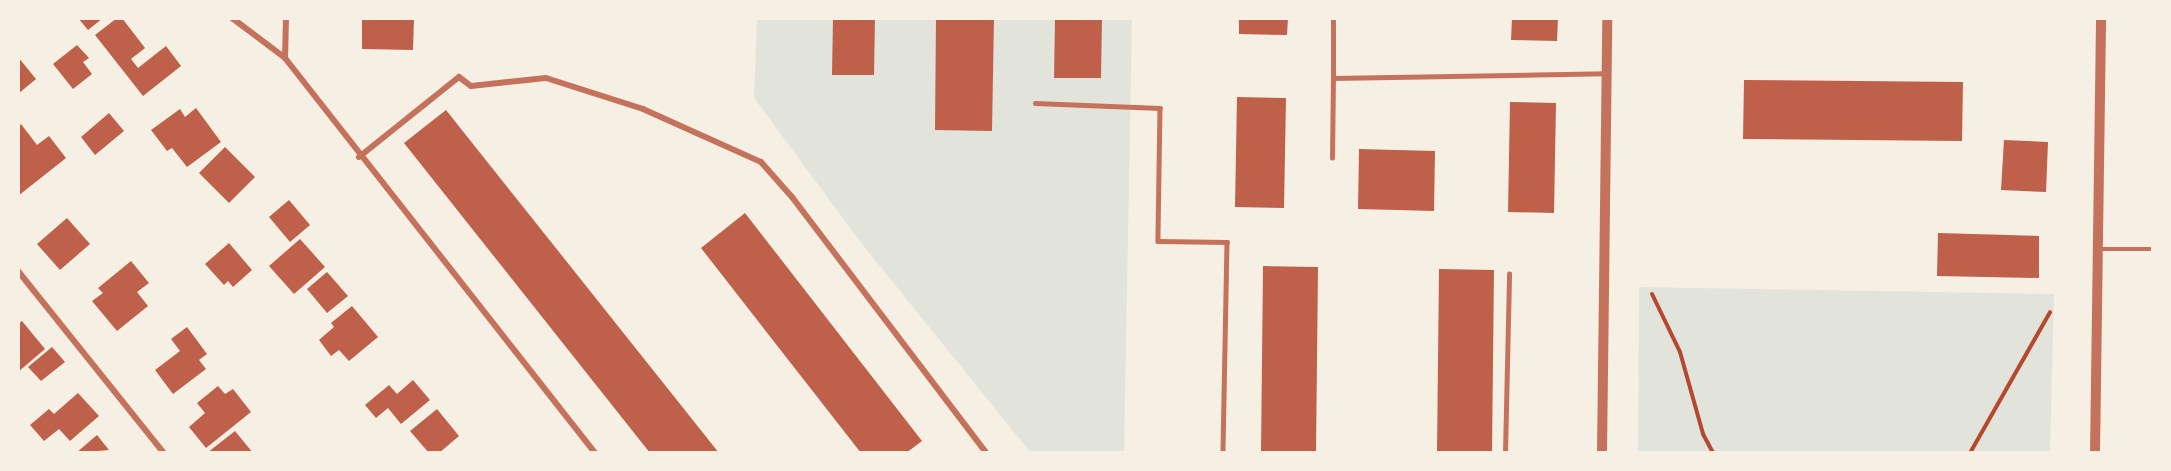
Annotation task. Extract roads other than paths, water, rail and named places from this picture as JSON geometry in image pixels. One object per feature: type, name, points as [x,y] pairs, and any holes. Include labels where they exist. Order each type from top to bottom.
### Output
[{"type":"street","points":[[232,18],[285,58],[359,157],[595,453]]},
{"type":"street","points":[[285,58],[286,18]]},
{"type":"street","points":[[1602,453],[1607,18]]},
{"type":"street","points":[[2094,453],[2101,18]]},
{"type":"street","points":[[359,157],[459,77],[471,86],[546,78],[643,109],[761,162],[792,197],[986,453]]},
{"type":"street","points":[[18,271],[164,453]]},
{"type":"lane","points":[[1332,158],[1333,18]]},
{"type":"lane","points":[[1333,78],[1606,73]]},
{"type":"lane","points":[[1035,103],[1160,108],[1158,241],[1227,242],[1223,453]]},
{"type":"lane","points":[[2097,249],[2153,249]]},
{"type":"lane","points":[[1505,453],[1509,274]]}]
